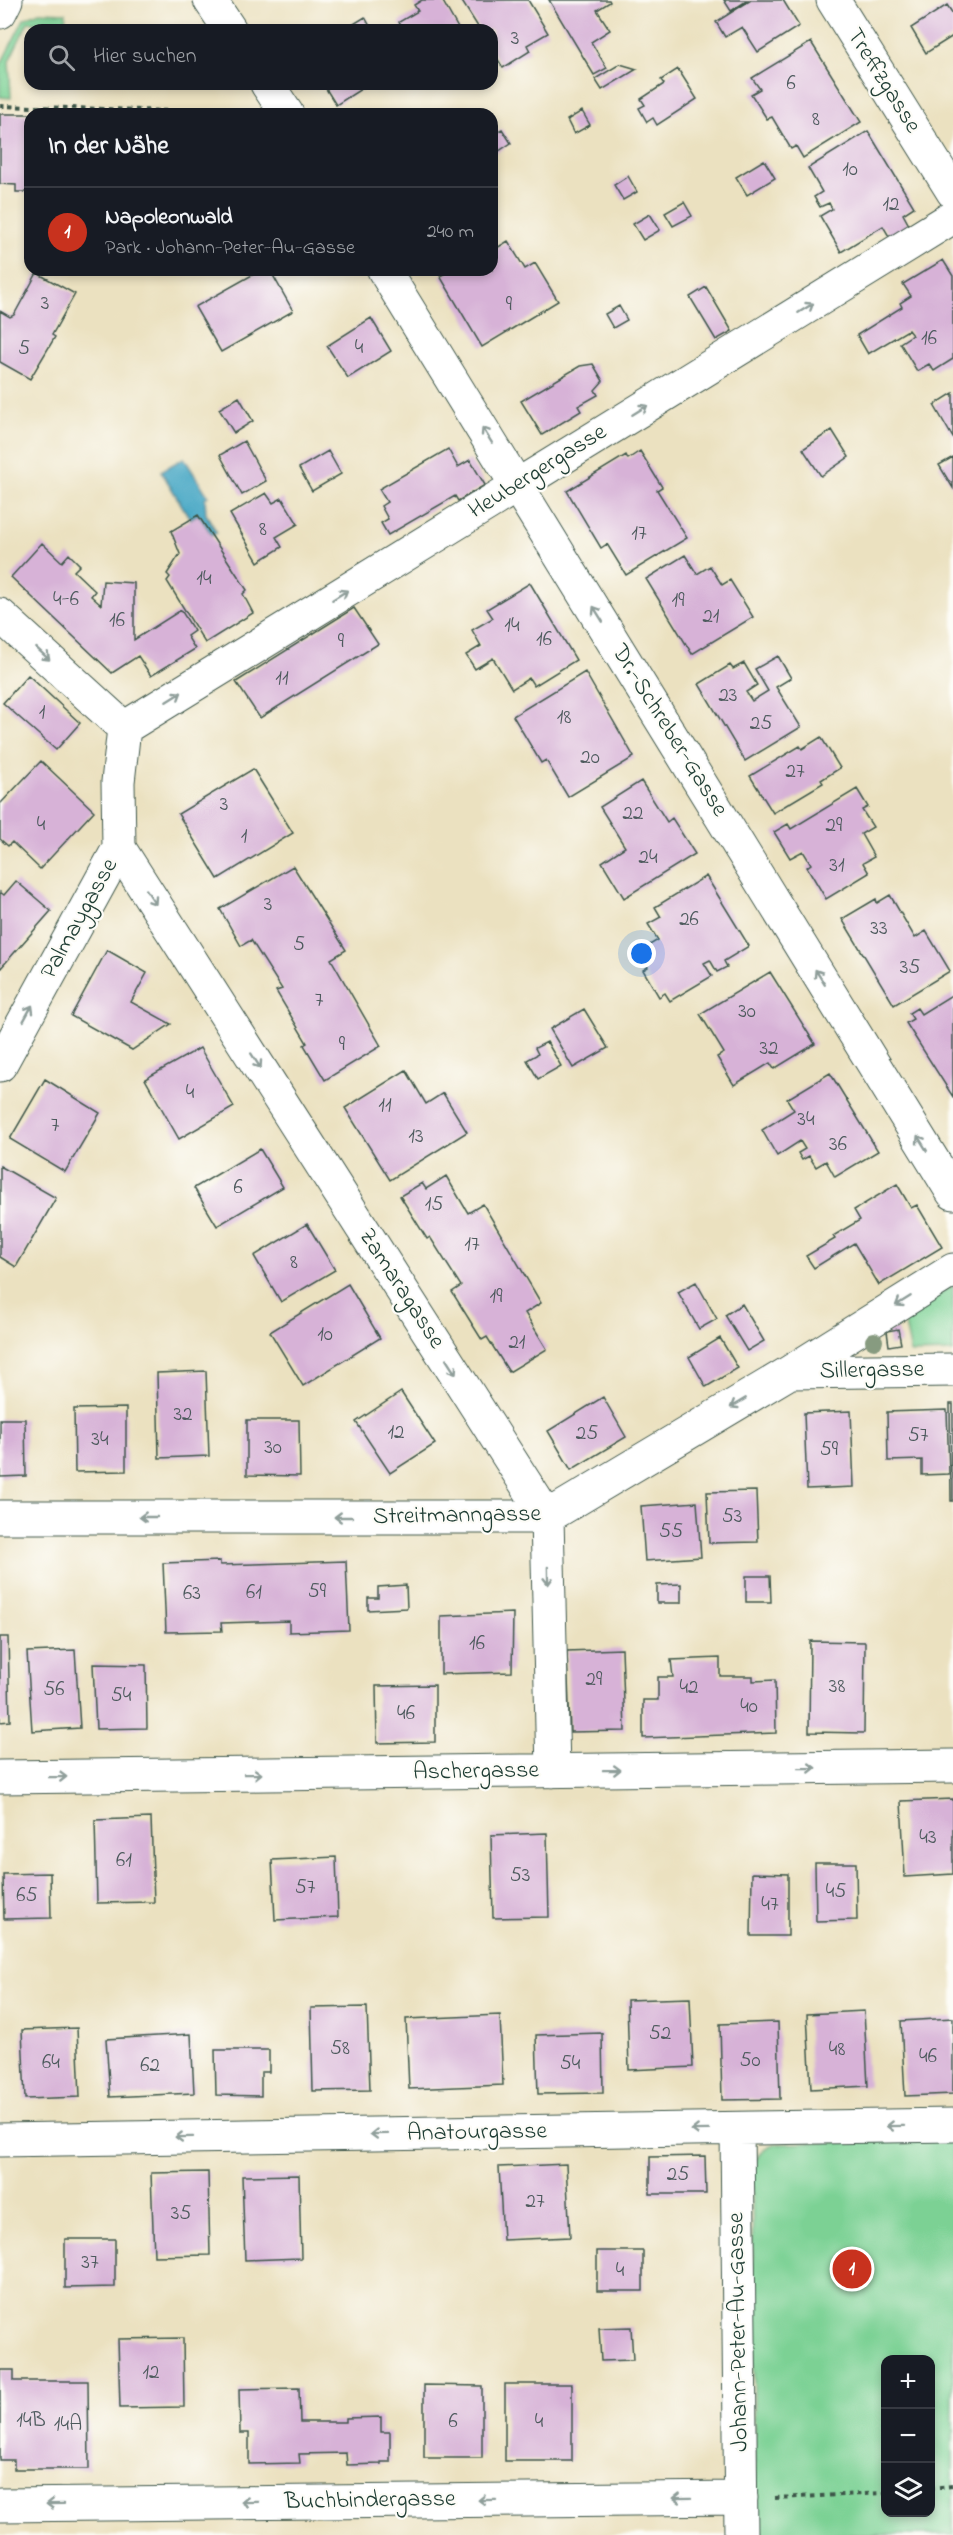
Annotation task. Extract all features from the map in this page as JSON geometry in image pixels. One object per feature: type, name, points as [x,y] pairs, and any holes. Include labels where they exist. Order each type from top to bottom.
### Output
[{"type":"street","points":[[0,12],[6,0]]},
{"type":"street","points":[[210,0],[226,24]]},
{"type":"street","name":"Treffzgasse","points":[[833,0],[953,192]]},
{"type":"street","name":"Heubergergasse","points":[[124,728],[953,217]]},
{"type":"street","name":"Dr.-Schreber-Gasse","points":[[388,276],[953,1193]]},
{"type":"street","points":[[0,615],[124,728]]},
{"type":"street","name":"Palmaygasse","points":[[0,1065],[119,848],[118,782],[124,728]]},
{"type":"street","name":"Zamaragasse","points":[[119,848],[547,1517]]},
{"type":"street","name":"Streitmanngasse","points":[[0,1517],[547,1517],[790,1372],[953,1270]]},
{"type":"street","name":"Sillergasse","points":[[790,1372],[953,1370]]},
{"type":"street","points":[[547,1517],[553,1771]]},
{"type":"street","name":"Aschergasse","points":[[0,1778],[953,1766]]},
{"type":"street","name":"Anatourgasse","points":[[0,2140],[953,2125]]},
{"type":"street","name":"Johann-Peter-Au-Gasse","points":[[737,2129],[741,2535]]},
{"type":"street","name":"Buchbindergasse","points":[[0,2505],[741,2498]]},
{"type":"path","points":[[0,106],[64,108]]},
{"type":"path","points":[[935,2488],[953,2486]]},
{"type":"path","points":[[741,2498],[811,2498],[881,2493]]},
{"type":"green space","points":[[39,12],[66,13],[65,22],[28,22],[24,24],[24,30],[9,61],[11,98],[0,97],[0,66],[24,19]]},
{"type":"green space","points":[[953,1285],[953,1352],[911,1353],[903,1315]]},
{"type":"green space","points":[[953,2138],[953,2535],[755,2535],[752,2167],[756,2158],[768,2147],[777,2144]]},
{"type":"water","points":[[184,458],[208,496],[205,498],[206,514],[217,533],[212,535],[198,514],[190,519],[161,471]]},
{"type":"building","points":[[422,0],[442,0],[456,24],[400,24],[399,22],[418,11],[414,5]]},
{"type":"building","points":[[461,0],[528,0],[548,33],[527,45],[530,51],[503,68],[498,60],[498,24],[476,24]]},
{"type":"building","points":[[549,0],[609,0],[610,2],[597,10],[610,30],[591,42],[607,68],[594,75]]},
{"type":"building","points":[[724,0],[748,0],[731,11]]},
{"type":"building","points":[[751,0],[783,0],[799,26],[758,52],[742,27],[725,37],[716,22]]},
{"type":"building","points":[[947,5],[953,14],[953,36],[926,53],[911,28]]},
{"type":"building","points":[[365,17],[369,24],[354,24]]},
{"type":"building","points":[[811,42],[861,122],[803,158],[796,146],[791,149],[772,117],[767,119],[751,94],[760,89],[752,78]]},
{"type":"building","points":[[620,64],[637,69],[602,90],[595,79]]},
{"type":"building","points":[[678,69],[697,99],[657,125],[653,118],[647,122],[639,108],[645,105],[641,99],[664,84],[661,80]]},
{"type":"building","points":[[327,90],[360,90],[336,105]]},
{"type":"building","points":[[582,111],[590,125],[574,134],[567,120]]},
{"type":"building","points":[[0,114],[24,114],[24,192],[16,192],[16,185],[0,184]]},
{"type":"building","points":[[502,129],[511,143],[498,152],[498,131]]},
{"type":"building","points":[[868,131],[914,207],[903,214],[910,227],[890,238],[883,226],[841,252],[820,216],[832,209],[829,203],[820,207],[814,197],[822,192],[808,168]]},
{"type":"building","points":[[764,160],[775,178],[747,195],[736,177]]},
{"type":"building","points":[[628,176],[637,192],[623,200],[614,185]]},
{"type":"building","points":[[684,202],[692,216],[673,226],[665,213]]},
{"type":"building","points":[[650,214],[660,230],[643,240],[633,224]]},
{"type":"building","points":[[508,241],[525,269],[535,263],[558,301],[482,347],[440,276],[498,276],[498,247]]},
{"type":"building","points":[[943,260],[953,276],[953,359],[934,371],[929,364],[917,371],[900,343],[912,335],[908,330],[868,354],[857,335],[902,307],[900,303],[911,296],[903,284]]},
{"type":"building","points":[[35,276],[42,276],[75,294],[52,335],[55,337],[30,379],[0,362],[0,311],[10,317],[14,315]]},
{"type":"building","points":[[250,276],[273,276],[293,311],[221,352],[195,307]]},
{"type":"building","points":[[706,287],[732,331],[716,340],[690,297]]},
{"type":"building","points":[[619,306],[627,320],[613,328],[605,314]]},
{"type":"building","points":[[371,318],[391,351],[348,378],[327,346]]},
{"type":"building","points":[[593,364],[603,381],[595,390],[598,395],[578,406],[581,411],[542,435],[521,401],[580,366]]},
{"type":"building","points":[[953,393],[953,438],[934,405]]},
{"type":"building","points":[[239,397],[253,421],[234,433],[219,409]]},
{"type":"building","points":[[832,430],[849,457],[821,476],[803,449]]},
{"type":"building","points":[[244,441],[266,481],[242,495],[220,455]]},
{"type":"building","points":[[448,449],[458,467],[470,460],[485,485],[458,501],[455,496],[388,535],[381,523],[388,519],[381,506],[387,502],[379,489]]},
{"type":"building","points":[[328,451],[341,474],[312,491],[299,468]]},
{"type":"building","points":[[640,451],[662,487],[657,490],[687,538],[626,575],[607,544],[601,548],[567,491],[626,455],[628,459]]},
{"type":"building","points":[[953,457],[953,488],[939,465]]},
{"type":"building","points":[[266,493],[273,503],[282,498],[298,524],[276,537],[282,547],[258,562],[230,514]]},
{"type":"building","points":[[198,515],[247,590],[243,594],[253,613],[205,643],[167,581],[170,577],[167,574],[180,554],[171,531]]},
{"type":"building","points":[[42,543],[62,562],[69,554],[80,565],[74,571],[95,591],[91,596],[101,605],[103,581],[134,583],[134,640],[181,610],[194,631],[187,636],[195,649],[151,676],[138,656],[112,673],[11,577]]},
{"type":"building","points":[[685,555],[697,574],[710,566],[722,585],[730,580],[753,617],[692,654],[646,579]]},
{"type":"building","points":[[530,583],[576,660],[534,686],[529,678],[512,689],[493,658],[475,669],[466,655],[481,646],[472,630],[493,618],[487,609]]},
{"type":"building","points":[[354,608],[378,644],[260,718],[236,682]]},
{"type":"building","points":[[778,656],[791,678],[776,687],[801,727],[745,761],[699,684],[730,665],[733,669],[744,663],[757,685],[746,692],[752,701],[768,691],[755,669]]},
{"type":"building","points":[[585,672],[634,757],[568,797],[546,760],[541,763],[513,716]]},
{"type":"building","points":[[28,675],[80,723],[56,750],[3,703]]},
{"type":"building","points":[[821,737],[840,768],[821,780],[823,783],[773,813],[750,776],[800,746],[802,749]]},
{"type":"building","points":[[41,761],[94,811],[40,869],[12,842],[8,846],[0,839],[0,804]]},
{"type":"building","points":[[253,769],[293,833],[218,879],[178,814]]},
{"type":"building","points":[[641,781],[667,822],[672,818],[695,854],[624,898],[602,862],[625,847],[600,807]]},
{"type":"building","points":[[857,789],[868,807],[862,810],[873,827],[861,834],[874,857],[863,863],[869,873],[826,899],[807,867],[811,864],[803,851],[790,858],[774,832],[788,824],[791,829]]},
{"type":"building","points":[[293,866],[346,950],[331,959],[381,1046],[325,1080],[304,1045],[307,1043],[276,991],[282,989],[251,940],[241,946],[220,909]]},
{"type":"building","points":[[706,876],[749,946],[724,961],[727,967],[717,972],[710,960],[704,963],[712,976],[670,1001],[665,993],[659,997],[643,970],[648,967],[638,952],[658,940],[648,924],[661,917],[655,907]]},
{"type":"building","points":[[16,881],[51,911],[0,969],[0,892],[4,895]]},
{"type":"building","points":[[890,895],[915,938],[926,931],[950,971],[894,1005],[842,919],[876,899],[877,903]]},
{"type":"building","points":[[107,950],[147,973],[131,1002],[171,1024],[132,1050],[71,1016]]},
{"type":"building","points":[[770,972],[815,1044],[774,1069],[770,1063],[734,1085],[717,1057],[724,1053],[700,1014]]},
{"type":"building","points":[[953,994],[953,1097],[906,1023],[913,1019],[909,1013],[917,1008],[921,1014]]},
{"type":"building","points":[[584,1009],[608,1048],[573,1068],[550,1029]]},
{"type":"building","points":[[547,1042],[561,1066],[538,1079],[527,1060],[538,1054],[535,1048]]},
{"type":"building","points":[[200,1048],[234,1107],[179,1139],[145,1079]]},
{"type":"building","points":[[406,1070],[426,1104],[443,1093],[467,1132],[390,1180],[345,1108]]},
{"type":"building","points":[[830,1073],[878,1151],[835,1177],[826,1161],[816,1167],[809,1156],[802,1160],[798,1153],[805,1149],[800,1141],[777,1156],[762,1130],[794,1110],[787,1099]]},
{"type":"building","points":[[45,1079],[100,1113],[65,1172],[10,1139]]},
{"type":"building","points":[[260,1149],[283,1187],[217,1226],[194,1188]]},
{"type":"building","points":[[0,1166],[56,1198],[16,1267],[0,1257]]},
{"type":"building","points":[[446,1176],[468,1213],[483,1204],[541,1303],[525,1313],[547,1349],[509,1372],[487,1337],[482,1340],[452,1292],[461,1286],[430,1237],[427,1239],[400,1196],[422,1183],[426,1189]]},
{"type":"building","points":[[897,1184],[911,1208],[917,1205],[942,1247],[879,1285],[854,1243],[814,1268],[806,1256],[835,1239],[833,1236],[860,1220],[854,1210]]},
{"type":"building","points":[[307,1224],[335,1270],[281,1302],[254,1256]]},
{"type":"building","points":[[696,1282],[717,1319],[699,1329],[678,1292]]},
{"type":"building","points":[[348,1284],[380,1338],[303,1386],[270,1332]]},
{"type":"building","points":[[742,1304],[764,1341],[747,1351],[725,1315]]},
{"type":"building","points":[[898,1329],[901,1344],[889,1346],[887,1331]]},
{"type":"building","points":[[720,1338],[738,1368],[706,1387],[689,1357]]},
{"type":"building","points":[[206,1371],[209,1456],[159,1458],[157,1373]]},
{"type":"building","points":[[401,1392],[435,1444],[390,1473],[356,1422]]},
{"type":"building","points":[[603,1397],[626,1437],[571,1470],[548,1431]]},
{"type":"building","points":[[950,1404],[953,1404],[953,1501],[951,1501]]},
{"type":"building","points":[[126,1408],[126,1471],[75,1472],[74,1409]]},
{"type":"building","points":[[947,1410],[949,1474],[922,1475],[922,1460],[888,1461],[887,1412]]},
{"type":"building","points":[[851,1411],[854,1487],[807,1489],[804,1413]]},
{"type":"building","points":[[0,1419],[25,1419],[26,1476],[0,1477]]},
{"type":"building","points":[[247,1420],[299,1420],[300,1476],[247,1475]]},
{"type":"building","points":[[756,1491],[758,1542],[709,1543],[707,1492]]},
{"type":"building","points":[[697,1502],[701,1557],[645,1561],[641,1506]]},
{"type":"building","points":[[220,1561],[220,1565],[346,1561],[349,1630],[289,1632],[289,1621],[221,1623],[222,1631],[166,1632],[163,1563]]},
{"type":"building","points":[[746,1576],[770,1576],[771,1602],[746,1602]]},
{"type":"building","points":[[681,1584],[681,1603],[657,1603],[657,1585]]},
{"type":"building","points":[[406,1585],[407,1608],[368,1610],[368,1598],[378,1598],[378,1587]]},
{"type":"building","points":[[513,1613],[512,1672],[441,1674],[441,1616]]},
{"type":"building","points":[[0,1637],[8,1637],[10,1721],[0,1722]]},
{"type":"building","points":[[810,1641],[865,1642],[864,1733],[809,1732]]},
{"type":"building","points":[[622,1649],[625,1731],[570,1732],[567,1651]]},
{"type":"building","points":[[75,1650],[80,1728],[32,1731],[27,1652]]},
{"type":"building","points":[[720,1658],[720,1676],[753,1676],[753,1681],[775,1680],[776,1733],[643,1738],[643,1700],[658,1700],[658,1677],[673,1677],[671,1660]]},
{"type":"building","points":[[93,1664],[146,1665],[147,1728],[96,1729]]},
{"type":"building","points":[[435,1685],[435,1742],[377,1743],[376,1686]]},
{"type":"building","points":[[953,1799],[953,1874],[905,1877],[901,1801]]},
{"type":"building","points":[[151,1818],[154,1902],[97,1903],[95,1820]]},
{"type":"building","points":[[547,1833],[549,1917],[493,1918],[491,1835]]},
{"type":"building","points":[[336,1857],[338,1917],[275,1920],[272,1860]]},
{"type":"building","points":[[815,1863],[856,1863],[857,1920],[816,1921]]},
{"type":"building","points":[[50,1873],[51,1918],[4,1919],[3,1874]]},
{"type":"building","points":[[752,1873],[788,1874],[788,1936],[751,1936]]},
{"type":"building","points":[[690,1998],[693,2067],[629,2070],[627,2000]]},
{"type":"building","points":[[367,2007],[370,2090],[313,2091],[311,2008]]},
{"type":"building","points":[[864,2011],[868,2086],[811,2089],[807,2014]]},
{"type":"building","points":[[500,2015],[503,2085],[409,2089],[406,2019]]},
{"type":"building","points":[[953,2018],[953,2094],[905,2096],[901,2021]]},
{"type":"building","points":[[778,2022],[780,2099],[722,2100],[720,2024]]},
{"type":"building","points":[[77,2028],[80,2097],[25,2099],[22,2030]]},
{"type":"building","points":[[602,2033],[603,2093],[538,2094],[536,2035]]},
{"type":"building","points":[[191,2034],[194,2093],[110,2097],[106,2039]]},
{"type":"building","points":[[215,2050],[269,2050],[269,2072],[261,2072],[261,2096],[216,2095]]},
{"type":"building","points":[[705,2156],[706,2194],[650,2194],[650,2157]]},
{"type":"building","points":[[566,2164],[570,2237],[503,2240],[499,2167]]},
{"type":"building","points":[[208,2172],[210,2255],[154,2256],[151,2173]]},
{"type":"building","points":[[299,2175],[301,2258],[245,2260],[242,2176]]},
{"type":"building","points":[[65,2239],[115,2239],[115,2287],[65,2288]]},
{"type":"building","points":[[597,2251],[643,2251],[643,2291],[597,2291]]},
{"type":"building","points":[[631,2327],[633,2360],[601,2361],[599,2328]]},
{"type":"building","points":[[183,2338],[184,2407],[120,2408],[118,2339]]},
{"type":"building","points":[[0,2370],[14,2370],[14,2381],[88,2381],[89,2469],[14,2469],[14,2460],[0,2460]]},
{"type":"building","points":[[505,2384],[572,2384],[572,2461],[505,2461]]},
{"type":"building","points":[[424,2385],[482,2386],[482,2458],[424,2458]]},
{"type":"building","points":[[299,2388],[300,2422],[346,2422],[346,2418],[381,2417],[381,2432],[390,2432],[390,2462],[347,2465],[346,2453],[299,2454],[300,2463],[249,2464],[249,2433],[240,2433],[239,2389]]},
{"type":"place","name":"Napoleonwald","points":[[852,2269]]}]
